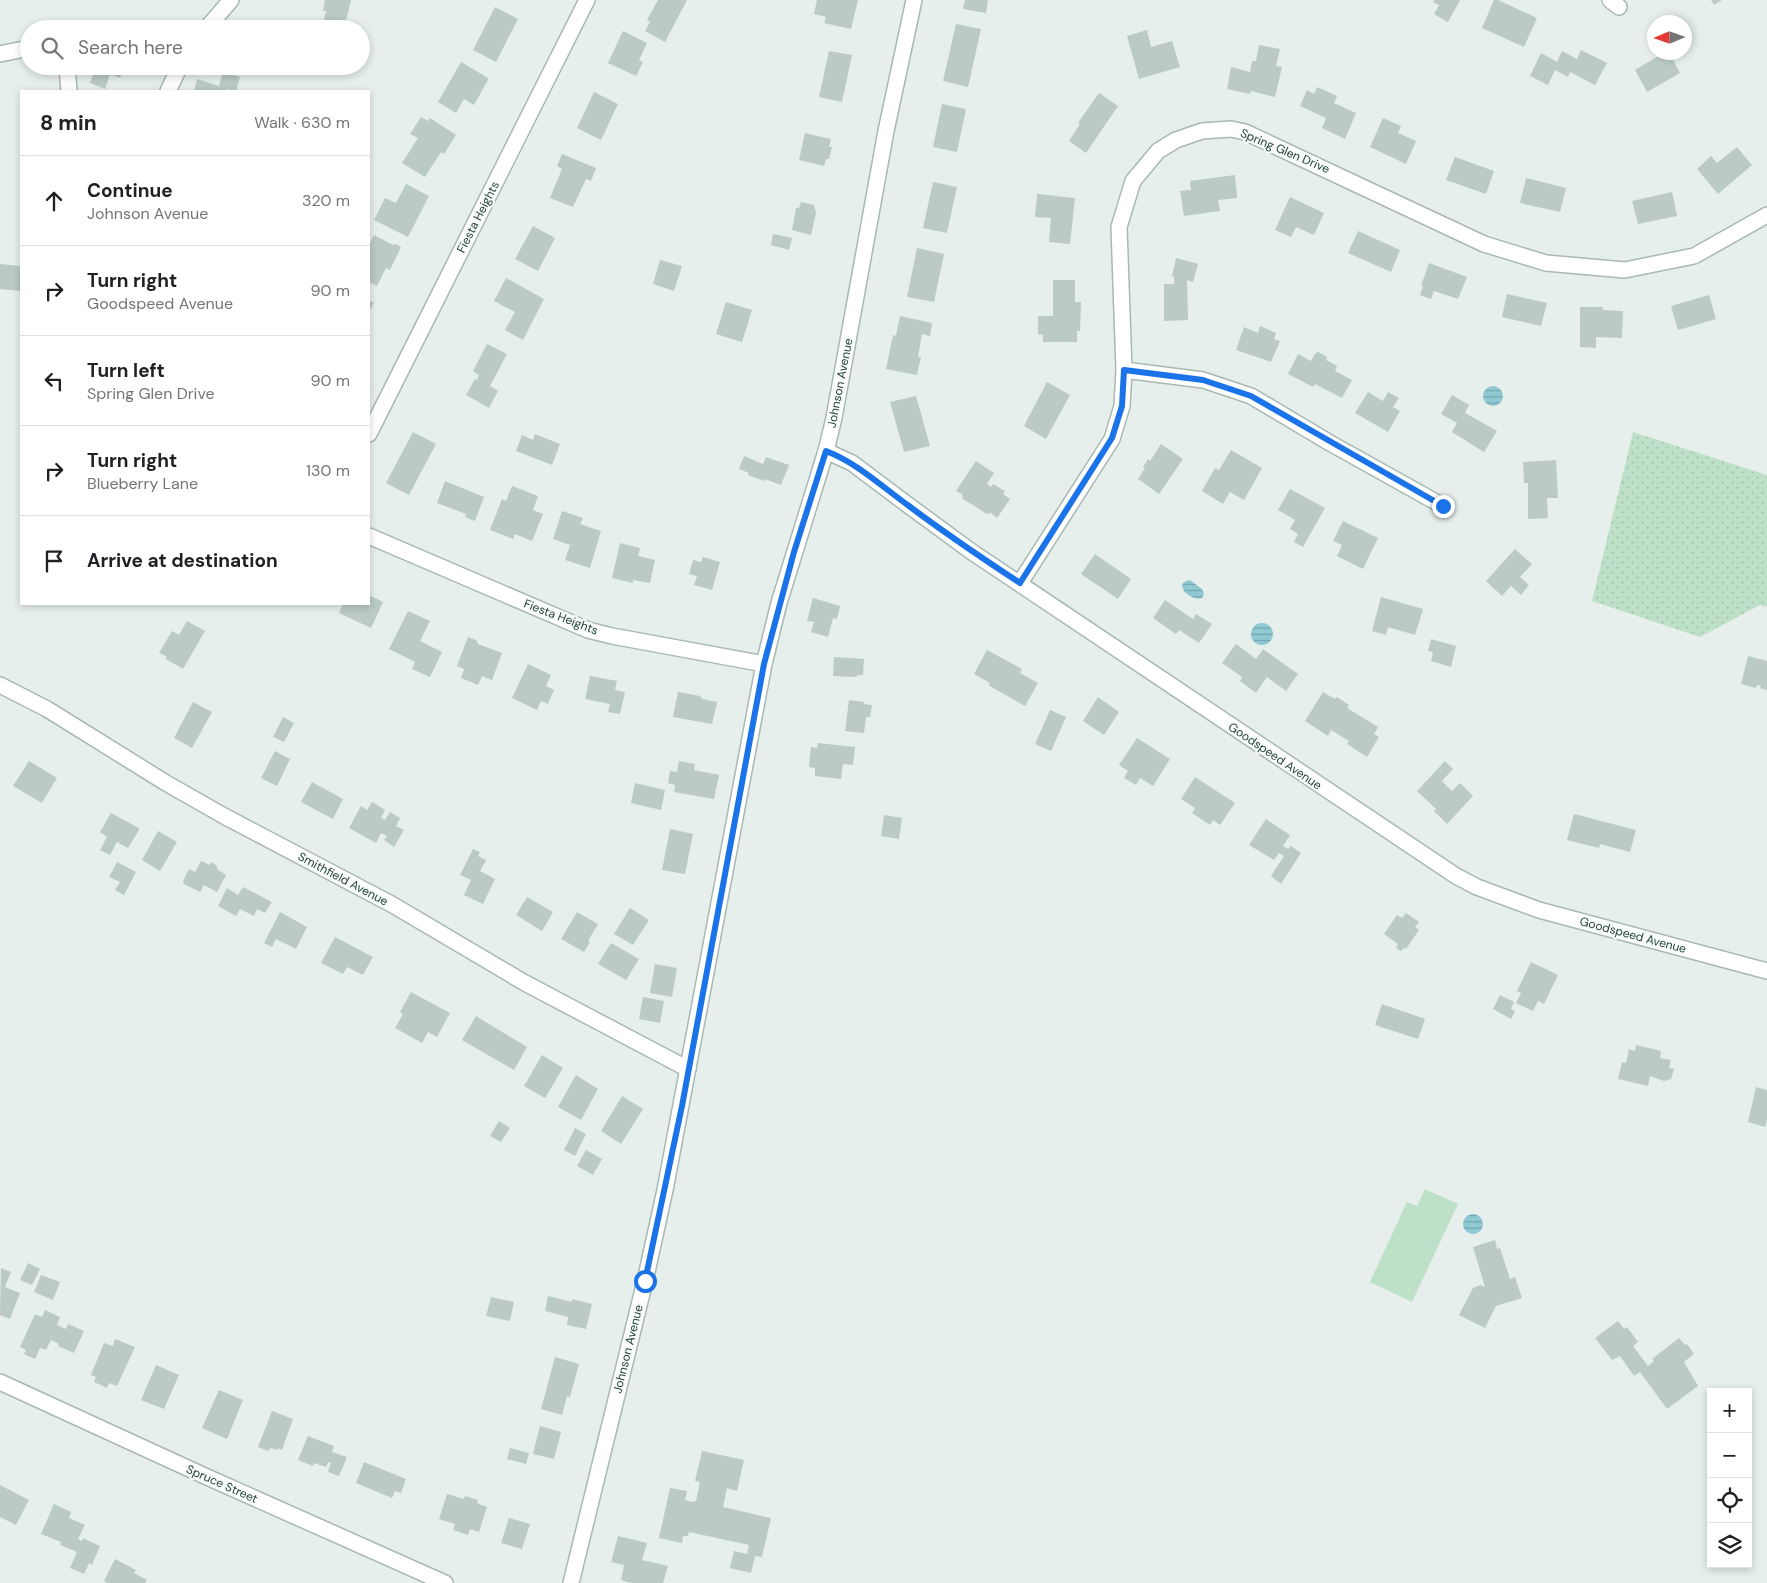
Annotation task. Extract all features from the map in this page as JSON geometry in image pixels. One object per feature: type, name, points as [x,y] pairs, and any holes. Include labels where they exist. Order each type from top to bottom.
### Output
[{"type":"street","points":[[214,20],[231,0]]},
{"type":"street","name":"Fiesta Heights","points":[[370,432],[587,0]]},
{"type":"street","name":"Johnson Avenue","points":[[571,1583],[645,1281],[665,1190],[764,664],[791,560],[826,451],[886,132],[914,0]]},
{"type":"street","points":[[0,54],[20,50]]},
{"type":"street","points":[[68,75],[69,90]]},
{"type":"street","points":[[168,90],[176,75]]},
{"type":"street","name":"Spring Glen Drive","points":[[1020,583],[1112,438],[1122,406],[1124,370],[1118,227],[1133,181],[1158,151],[1176,140],[1202,131],[1231,129],[1245,132],[1484,244],[1546,263],[1625,270],[1694,256],[1767,215]]},
{"type":"street","points":[[1124,370],[1203,380],[1251,396],[1443,506]]},
{"type":"street","name":"Goodspeed Avenue","points":[[826,451],[852,463],[972,552],[1456,876],[1476,887],[1540,910],[1767,971]]},
{"type":"street","name":"Fiesta Heights","points":[[370,536],[588,630],[764,664]]},
{"type":"street","name":"Smithfield Avenue","points":[[0,685],[55,714],[216,812],[393,905],[525,983],[688,1069]]},
{"type":"street","name":"Spruce Street","points":[[0,1382],[225,1486],[445,1583]]},
{"type":"green space","points":[[1633,432],[1767,475],[1767,607],[1760,605],[1700,637],[1592,601]]},
{"type":"green space","points":[[1425,1189],[1458,1204],[1412,1302],[1370,1282],[1407,1202],[1417,1206]]},
{"type":"water","points":[[1493,386],[1500,389],[1503,396],[1500,403],[1493,406],[1486,403],[1483,396],[1486,389]]},
{"type":"water","points":[[1190,580],[1202,589],[1204,594],[1202,598],[1193,597],[1185,592],[1182,585]]},
{"type":"water","points":[[1262,623],[1270,626],[1273,634],[1270,642],[1262,645],[1254,642],[1251,634],[1254,626]]},
{"type":"water","points":[[1473,1214],[1480,1217],[1483,1224],[1480,1231],[1473,1234],[1466,1231],[1463,1224],[1466,1217]]},
{"type":"building","points":[[325,0],[351,0],[346,20],[324,20],[326,11],[323,11]]},
{"type":"building","points":[[658,0],[687,0],[665,42],[645,31],[650,22],[647,20]]},
{"type":"building","points":[[817,0],[858,0],[851,29],[824,23],[826,17],[814,14]]},
{"type":"building","points":[[965,0],[988,0],[986,13],[963,9]]},
{"type":"building","points":[[1434,0],[1460,0],[1448,22],[1434,14],[1439,5],[1433,2]]},
{"type":"building","points":[[1494,0],[1498,0],[1537,18],[1524,47],[1482,28]]},
{"type":"building","points":[[1711,0],[1722,0],[1714,5]]},
{"type":"building","points":[[495,7],[518,19],[496,62],[473,50]]},
{"type":"building","points":[[956,24],[981,29],[968,87],[943,81]]},
{"type":"building","points":[[1147,30],[1151,47],[1172,41],[1180,67],[1139,79],[1127,36]]},
{"type":"building","points":[[623,31],[647,43],[639,60],[643,62],[636,76],[608,63]]},
{"type":"building","points":[[1259,45],[1280,49],[1276,66],[1282,67],[1275,97],[1251,91],[1250,94],[1227,89],[1231,67],[1250,72],[1252,61],[1256,61]]},
{"type":"building","points":[[1581,50],[1607,63],[1595,85],[1570,72],[1568,77],[1555,70],[1548,85],[1530,76],[1541,53],[1557,62],[1562,51],[1577,59]]},
{"type":"building","points":[[829,51],[852,55],[842,102],[819,97]]},
{"type":"building","points":[[1652,60],[1673,60],[1680,73],[1647,92],[1635,70]]},
{"type":"building","points":[[461,62],[488,78],[488,80],[474,105],[464,99],[456,113],[438,102]]},
{"type":"building","points":[[93,75],[110,75],[105,89],[90,83]]},
{"type":"building","points":[[222,75],[240,77],[236,90],[194,90],[197,79],[219,86]]},
{"type":"building","points":[[1317,87],[1337,96],[1334,103],[1356,113],[1345,139],[1322,128],[1326,118],[1300,106],[1307,90],[1314,94]]},
{"type":"building","points":[[594,92],[618,104],[601,140],[577,128]]},
{"type":"building","points":[[1099,93],[1118,106],[1086,153],[1069,141],[1080,124],[1078,123]]},
{"type":"building","points":[[942,104],[966,109],[957,152],[933,147]]},
{"type":"building","points":[[421,117],[428,121],[430,118],[456,135],[444,154],[441,152],[425,177],[402,163],[418,138],[410,134]]},
{"type":"building","points":[[1383,118],[1401,126],[1398,133],[1416,141],[1406,164],[1370,147]]},
{"type":"building","points":[[805,133],[831,139],[829,147],[832,147],[829,159],[826,159],[824,166],[799,160]]},
{"type":"building","points":[[1737,147],[1752,165],[1718,194],[1697,169],[1711,156],[1717,163]]},
{"type":"building","points":[[562,154],[596,168],[591,181],[586,179],[573,207],[550,198],[562,169],[557,166]]},
{"type":"building","points":[[1455,157],[1494,171],[1486,194],[1446,180]]},
{"type":"building","points":[[1235,175],[1237,198],[1218,200],[1220,211],[1184,216],[1180,191],[1191,190],[1190,181]]},
{"type":"building","points":[[1526,178],[1566,188],[1560,212],[1520,203]]},
{"type":"building","points":[[933,182],[957,187],[947,233],[923,228]]},
{"type":"building","points":[[406,184],[429,196],[408,237],[374,220],[385,198],[396,203]]},
{"type":"building","points":[[1672,192],[1677,216],[1638,224],[1632,201]]},
{"type":"building","points":[[1037,194],[1075,198],[1070,244],[1049,242],[1051,218],[1035,217]]},
{"type":"building","points":[[1290,197],[1324,213],[1314,235],[1296,227],[1291,237],[1275,230]]},
{"type":"building","points":[[801,202],[814,205],[816,213],[811,235],[792,230],[796,208],[799,208]]},
{"type":"building","points":[[533,226],[555,238],[538,271],[515,259]]},
{"type":"building","points":[[1358,231],[1400,250],[1391,272],[1348,253]]},
{"type":"building","points":[[773,234],[792,238],[789,250],[771,245]]},
{"type":"building","points":[[374,235],[401,247],[390,270],[386,268],[377,286],[370,282],[370,243]]},
{"type":"building","points":[[917,248],[944,254],[934,302],[907,297]]},
{"type":"building","points":[[1176,258],[1198,264],[1193,282],[1187,280],[1188,320],[1164,321],[1164,284],[1174,284],[1174,277],[1172,276]]},
{"type":"building","points":[[660,260],[682,266],[674,291],[653,284]]},
{"type":"building","points":[[1429,263],[1467,277],[1458,299],[1434,291],[1431,299],[1420,295]]},
{"type":"building","points":[[0,264],[20,266],[20,291],[0,289]]},
{"type":"building","points":[[506,278],[544,299],[523,340],[505,330],[515,312],[494,301]]},
{"type":"building","points":[[1053,280],[1075,280],[1075,302],[1081,302],[1080,331],[1077,331],[1077,342],[1043,342],[1043,335],[1038,334],[1038,316],[1053,316]]},
{"type":"building","points":[[1507,294],[1547,303],[1541,326],[1502,317]]},
{"type":"building","points":[[1709,295],[1716,319],[1678,330],[1671,306]]},
{"type":"building","points":[[370,301],[374,303],[370,310]]},
{"type":"building","points":[[726,302],[752,310],[742,342],[716,334]]},
{"type":"building","points":[[1580,307],[1603,307],[1603,310],[1623,311],[1622,338],[1596,337],[1596,348],[1580,347]]},
{"type":"building","points":[[900,316],[932,323],[930,336],[922,334],[918,357],[921,357],[917,375],[886,369],[893,335],[896,336]]},
{"type":"building","points":[[1260,326],[1276,333],[1274,339],[1280,341],[1271,362],[1236,350],[1244,327],[1258,333]]},
{"type":"building","points":[[487,344],[507,354],[490,386],[498,391],[489,408],[466,395],[475,379],[477,380],[479,375],[473,371]]},
{"type":"building","points":[[1318,352],[1327,357],[1326,360],[1337,366],[1335,371],[1352,380],[1342,398],[1315,384],[1313,387],[1288,374],[1298,354],[1311,361]]},
{"type":"building","points":[[1047,382],[1070,395],[1046,439],[1024,426]]},
{"type":"building","points":[[1368,392],[1383,401],[1388,392],[1399,398],[1393,407],[1400,411],[1388,432],[1355,413]]},
{"type":"building","points":[[1452,395],[1469,405],[1465,413],[1497,431],[1484,452],[1452,432],[1457,423],[1441,414]]},
{"type":"building","points":[[916,396],[930,446],[904,452],[890,402]]},
{"type":"building","points":[[413,432],[436,444],[409,495],[386,483]]},
{"type":"building","points":[[535,434],[560,444],[552,465],[516,451],[522,435],[533,440]]},
{"type":"building","points":[[1161,444],[1183,459],[1159,494],[1138,479],[1148,459],[1150,461]]},
{"type":"building","points":[[1231,450],[1262,468],[1244,500],[1230,492],[1223,504],[1202,491],[1215,468],[1219,470]]},
{"type":"building","points":[[744,456],[763,464],[766,457],[789,465],[781,485],[748,475],[749,473],[739,469]]},
{"type":"building","points":[[1556,460],[1558,498],[1547,498],[1548,518],[1528,519],[1528,483],[1524,483],[1523,462]]},
{"type":"building","points":[[976,461],[994,473],[987,484],[991,487],[993,484],[1005,491],[1003,494],[1010,499],[997,518],[963,499],[962,494],[956,491]]},
{"type":"building","points":[[445,481],[484,497],[475,521],[465,517],[466,514],[437,503]]},
{"type":"building","points":[[512,486],[538,496],[533,510],[543,514],[532,541],[515,534],[513,539],[490,530],[502,499],[506,501]]},
{"type":"building","points":[[1290,489],[1325,508],[1303,547],[1294,542],[1298,534],[1290,529],[1295,520],[1278,510]]},
{"type":"building","points":[[562,511],[583,518],[580,524],[601,531],[590,568],[565,560],[570,545],[553,539]]},
{"type":"building","points":[[1343,521],[1378,538],[1363,569],[1337,556],[1342,545],[1333,541]]},
{"type":"building","points":[[620,543],[640,548],[638,556],[655,560],[650,583],[633,580],[633,583],[612,578]]},
{"type":"building","points":[[1515,549],[1532,564],[1520,577],[1529,585],[1521,595],[1511,586],[1502,596],[1486,581]]},
{"type":"building","points":[[1095,554],[1131,579],[1118,599],[1081,574]]},
{"type":"building","points":[[703,557],[720,562],[712,590],[694,585],[697,576],[689,574],[693,560],[701,562]]},
{"type":"building","points":[[370,596],[383,602],[371,628],[339,613],[343,605],[370,605]]},
{"type":"building","points":[[1381,597],[1423,609],[1415,635],[1388,627],[1386,635],[1372,631]]},
{"type":"building","points":[[813,598],[840,606],[837,619],[833,618],[828,637],[811,632],[814,622],[807,621]]},
{"type":"building","points":[[1165,600],[1193,619],[1196,614],[1212,624],[1199,643],[1179,630],[1176,634],[1153,618]]},
{"type":"building","points":[[408,611],[430,621],[420,641],[442,652],[430,677],[412,669],[415,662],[389,649]]},
{"type":"building","points":[[187,621],[205,631],[183,669],[159,653],[172,631],[179,635]]},
{"type":"building","points":[[468,637],[476,640],[478,644],[502,653],[492,680],[482,676],[478,685],[461,678],[464,669],[457,666]]},
{"type":"building","points":[[1431,639],[1456,646],[1451,667],[1431,661],[1433,652],[1428,651]]},
{"type":"building","points":[[1236,644],[1256,659],[1263,649],[1298,674],[1286,691],[1267,677],[1256,693],[1240,681],[1242,677],[1222,663]]},
{"type":"building","points":[[987,650],[1022,669],[1020,673],[1038,683],[1025,706],[988,685],[990,683],[974,674]]},
{"type":"building","points":[[1748,656],[1767,661],[1767,690],[1757,685],[1756,688],[1741,684]]},
{"type":"building","points":[[834,657],[864,659],[863,675],[856,677],[833,676]]},
{"type":"building","points":[[528,664],[551,675],[546,686],[554,690],[548,704],[541,701],[537,710],[512,698]]},
{"type":"building","points":[[590,676],[617,681],[615,690],[625,692],[620,714],[608,712],[610,704],[585,699]]},
{"type":"building","points":[[678,692],[700,696],[702,699],[717,702],[712,724],[673,717]]},
{"type":"building","points":[[1323,692],[1335,699],[1337,697],[1349,705],[1347,708],[1378,727],[1374,734],[1379,737],[1367,757],[1347,744],[1349,741],[1331,730],[1328,736],[1305,721]]},
{"type":"building","points":[[1098,697],[1119,712],[1104,735],[1083,721]]},
{"type":"building","points":[[849,700],[872,705],[870,717],[866,717],[864,733],[845,731]]},
{"type":"building","points":[[193,702],[212,712],[192,748],[174,738]]},
{"type":"building","points":[[1050,710],[1066,717],[1051,751],[1035,744]]},
{"type":"building","points":[[283,717],[294,723],[284,742],[273,737]]},
{"type":"building","points":[[1137,738],[1170,759],[1153,786],[1140,778],[1136,785],[1124,778],[1128,771],[1119,765]]},
{"type":"building","points":[[818,743],[855,747],[853,765],[843,764],[841,779],[815,776],[815,768],[809,767],[811,747],[817,748]]},
{"type":"building","points":[[275,751],[290,759],[277,786],[261,778]]},
{"type":"building","points":[[29,761],[57,778],[42,803],[13,786]]},
{"type":"building","points":[[679,761],[695,764],[694,770],[719,775],[714,799],[674,792],[675,785],[668,783],[670,771],[677,772]]},
{"type":"building","points":[[1445,761],[1453,769],[1442,781],[1452,791],[1460,783],[1473,796],[1447,824],[1434,811],[1436,809],[1417,791]]},
{"type":"building","points":[[1195,777],[1235,803],[1220,825],[1213,820],[1210,825],[1192,813],[1195,808],[1181,799]]},
{"type":"building","points":[[312,782],[343,799],[333,819],[301,802]]},
{"type":"building","points":[[635,783],[665,790],[661,810],[631,803]]},
{"type":"building","points":[[372,802],[385,810],[381,818],[385,820],[390,812],[400,818],[396,826],[404,830],[394,847],[384,840],[387,836],[381,833],[376,843],[349,828],[361,806],[367,810]]},
{"type":"building","points":[[111,813],[139,828],[139,830],[128,848],[117,842],[110,855],[100,850],[107,837],[100,832]]},
{"type":"building","points":[[1574,814],[1636,830],[1630,852],[1600,844],[1599,848],[1567,840]]},
{"type":"building","points":[[884,815],[902,818],[899,839],[881,836]]},
{"type":"building","points":[[1266,819],[1290,835],[1283,846],[1288,849],[1291,846],[1301,853],[1281,884],[1271,876],[1284,856],[1279,853],[1274,860],[1249,845]]},
{"type":"building","points":[[670,829],[693,834],[685,874],[662,870]]},
{"type":"building","points":[[158,831],[177,842],[160,871],[142,860]]},
{"type":"building","points":[[473,849],[480,852],[478,856],[486,860],[480,871],[495,879],[483,904],[464,895],[471,880],[460,875]]},
{"type":"building","points":[[201,861],[210,865],[211,862],[226,875],[217,892],[204,885],[200,892],[184,884],[183,881],[189,869],[195,872]]},
{"type":"building","points":[[117,862],[136,872],[124,895],[115,890],[120,882],[109,877]]},
{"type":"building","points":[[243,887],[272,902],[265,913],[257,909],[254,916],[240,909],[236,916],[218,906],[227,888],[238,895]]},
{"type":"building","points":[[527,897],[553,912],[542,931],[516,915]]},
{"type":"building","points":[[630,908],[649,920],[633,945],[614,934]]},
{"type":"building","points":[[280,912],[307,927],[296,949],[276,939],[272,947],[264,943]]},
{"type":"building","points":[[577,912],[598,924],[584,952],[561,939]]},
{"type":"building","points":[[1406,913],[1419,922],[1415,927],[1419,930],[1406,949],[1404,948],[1401,951],[1396,948],[1398,944],[1384,934],[1397,915],[1402,918]]},
{"type":"building","points":[[335,937],[373,957],[363,975],[347,967],[343,974],[321,963]]},
{"type":"building","points":[[611,943],[639,959],[626,980],[598,964]]},
{"type":"building","points":[[1531,962],[1558,975],[1544,1004],[1538,1001],[1533,1011],[1516,1003],[1521,993],[1517,991]]},
{"type":"building","points":[[655,964],[677,968],[672,997],[650,993]]},
{"type":"building","points":[[411,992],[450,1013],[437,1037],[428,1032],[422,1043],[395,1028],[403,1014],[400,1012]]},
{"type":"building","points":[[1500,995],[1514,1002],[1511,1009],[1515,1011],[1511,1019],[1493,1009]]},
{"type":"building","points":[[643,997],[664,1001],[660,1023],[639,1019]]},
{"type":"building","points":[[1382,1004],[1425,1019],[1418,1039],[1375,1025]]},
{"type":"building","points":[[476,1016],[527,1047],[514,1070],[462,1040]]},
{"type":"building","points":[[1636,1045],[1661,1051],[1660,1058],[1671,1060],[1669,1068],[1674,1069],[1671,1079],[1664,1081],[1650,1076],[1648,1086],[1618,1079],[1622,1062],[1626,1063],[1629,1049],[1635,1051]]},
{"type":"building","points":[[542,1055],[563,1068],[545,1098],[524,1086]]},
{"type":"building","points":[[576,1075],[598,1089],[581,1120],[558,1107]]},
{"type":"building","points":[[1756,1087],[1767,1090],[1767,1119],[1765,1127],[1748,1122]]},
{"type":"building","points":[[622,1096],[643,1109],[621,1144],[601,1131]]},
{"type":"building","points":[[499,1121],[510,1128],[501,1142],[490,1136]]},
{"type":"building","points":[[575,1128],[586,1134],[575,1156],[564,1150]]},
{"type":"building","points":[[586,1150],[602,1159],[593,1175],[577,1166]]},
{"type":"building","points":[[1495,1240],[1497,1249],[1500,1248],[1510,1279],[1515,1277],[1522,1298],[1496,1306],[1485,1328],[1459,1315],[1473,1288],[1481,1285],[1485,1287],[1473,1247]]},
{"type":"building","points":[[28,1263],[40,1269],[32,1285],[20,1280]]},
{"type":"building","points":[[1,1268],[11,1272],[5,1287],[20,1293],[10,1319],[0,1315]]},
{"type":"building","points":[[41,1275],[60,1282],[53,1300],[34,1292]]},
{"type":"building","points":[[548,1296],[572,1302],[572,1299],[592,1304],[586,1329],[567,1325],[568,1317],[545,1311]]},
{"type":"building","points":[[491,1297],[514,1302],[510,1321],[486,1316]]},
{"type":"building","points":[[45,1310],[60,1317],[57,1325],[66,1329],[68,1324],[84,1331],[74,1353],[58,1346],[59,1344],[51,1340],[46,1350],[40,1348],[35,1359],[24,1354],[26,1350],[20,1347],[35,1314],[42,1317]]},
{"type":"building","points":[[1618,1321],[1624,1329],[1627,1327],[1638,1342],[1633,1346],[1648,1366],[1654,1361],[1652,1359],[1679,1338],[1685,1345],[1687,1344],[1694,1354],[1684,1362],[1698,1386],[1667,1409],[1640,1372],[1634,1376],[1620,1356],[1612,1360],[1595,1338]]},
{"type":"building","points":[[115,1339],[135,1347],[117,1386],[109,1383],[107,1388],[94,1382],[96,1377],[91,1375],[104,1343],[113,1346]]},
{"type":"building","points":[[555,1357],[579,1364],[570,1397],[567,1396],[562,1415],[541,1409]]},
{"type":"building","points":[[156,1365],[179,1375],[164,1409],[141,1400]]},
{"type":"building","points":[[219,1390],[243,1400],[227,1439],[202,1428]]},
{"type":"building","points":[[272,1411],[293,1419],[282,1450],[270,1448],[268,1451],[258,1447]]},
{"type":"building","points":[[540,1426],[561,1432],[554,1459],[533,1454]]},
{"type":"building","points":[[308,1436],[334,1446],[332,1452],[347,1457],[339,1476],[328,1472],[331,1463],[328,1462],[326,1467],[314,1463],[313,1466],[298,1460]]},
{"type":"building","points":[[510,1448],[529,1453],[526,1464],[507,1459]]},
{"type":"building","points":[[702,1451],[744,1460],[737,1491],[727,1488],[723,1507],[771,1518],[762,1557],[755,1556],[751,1573],[730,1568],[734,1551],[747,1554],[749,1545],[689,1532],[688,1536],[683,1536],[682,1543],[659,1538],[670,1488],[687,1491],[685,1500],[696,1501],[700,1482],[695,1481]]},
{"type":"building","points":[[364,1462],[406,1479],[401,1493],[395,1491],[392,1498],[356,1483]]},
{"type":"building","points":[[0,1485],[29,1500],[16,1525],[0,1517]]},
{"type":"building","points":[[447,1494],[464,1499],[465,1496],[478,1500],[477,1503],[487,1507],[479,1532],[470,1529],[468,1535],[453,1530],[455,1524],[439,1519]]},
{"type":"building","points":[[54,1504],[71,1512],[69,1518],[85,1525],[78,1539],[82,1541],[83,1538],[100,1546],[92,1565],[89,1563],[84,1574],[70,1568],[77,1552],[60,1545],[61,1542],[41,1534]]},
{"type":"building","points":[[509,1518],[530,1524],[522,1549],[501,1543]]},
{"type":"building","points":[[618,1536],[647,1543],[642,1560],[668,1566],[663,1583],[631,1583],[621,1580],[624,1565],[611,1562]]},
{"type":"building","points":[[115,1559],[136,1570],[134,1573],[147,1580],[145,1583],[107,1583],[104,1581]]},
{"type":"route","points":[[645,1281],[682,1106],[764,664],[779,603],[826,451],[852,463],[972,552],[1020,583],[1112,438],[1122,406],[1124,370],[1203,380],[1251,396],[1330,443],[1443,506]]}]
